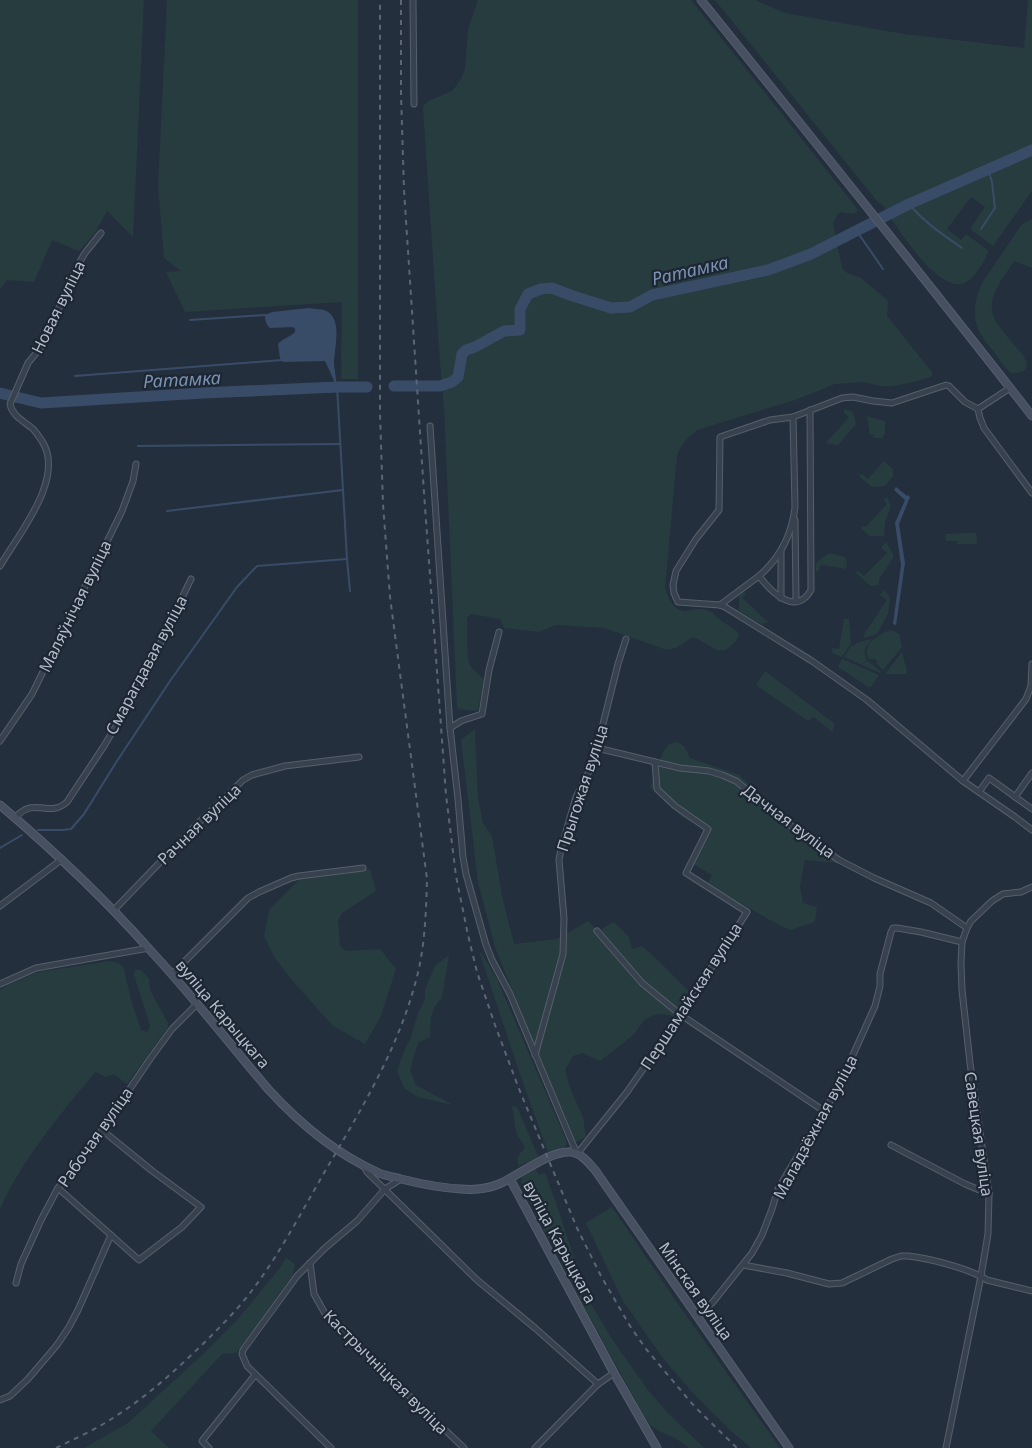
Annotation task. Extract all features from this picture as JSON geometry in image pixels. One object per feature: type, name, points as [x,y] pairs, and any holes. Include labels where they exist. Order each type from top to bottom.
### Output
[{"type":"street","points":[[413,0],[414,104]]},
{"type":"street","points":[[701,0],[956,318],[1032,416]]},
{"type":"street","name":"Новая вуліца","points":[[0,566],[34,510],[46,481],[48,470],[47,453],[42,441],[33,429],[13,412],[10,404],[28,364],[46,338],[75,270],[101,233]]},
{"type":"street","points":[[1032,493],[984,428],[978,409],[965,402],[949,386],[946,385],[892,403],[853,397],[842,398],[793,417],[770,420],[720,437],[719,510],[696,539],[676,570],[672,585],[678,602],[720,605],[812,660],[864,697],[963,781],[1032,830]]},
{"type":"street","points":[[978,409],[1010,388]]},
{"type":"street","points":[[759,576],[771,590],[782,598],[796,601],[804,599],[812,590],[810,410]]},
{"type":"street","points":[[793,417],[796,601]]},
{"type":"street","points":[[430,426],[450,728],[466,874],[486,946],[510,994],[576,1154]]},
{"type":"street","name":"Маляўнічая вуліца","points":[[0,741],[32,694],[118,520],[136,464]]},
{"type":"street","points":[[720,605],[759,576],[775,560],[789,536],[795,507]]},
{"type":"street","points":[[781,551],[782,598]]},
{"type":"street","name":"Смарагдавая вуліца","points":[[14,818],[26,808],[53,809],[59,808],[66,802],[104,746],[141,684],[191,579]]},
{"type":"street","points":[[450,728],[461,721],[482,714],[489,670],[499,632]]},
{"type":"street","name":"Прыгожая вуліца","points":[[535,1055],[563,954],[564,918],[559,860],[561,849],[576,797],[598,748],[618,664],[626,639]]},
{"type":"street","points":[[963,781],[1026,699],[1031,686],[1032,664]]},
{"type":"street","name":"Дачная вуліца","points":[[598,748],[680,768],[709,771],[736,781],[800,833],[839,860],[931,903],[967,928]]},
{"type":"street","name":"Рачная вуліца","points":[[113,911],[195,826],[243,780],[252,775],[285,766],[359,757]]},
{"type":"street","name":"Першамайская вуліца","points":[[576,1154],[627,1092],[681,1015],[747,912],[686,873],[708,829],[675,806],[657,789],[656,762]]},
{"type":"street","points":[[1015,797],[1032,773]]},
{"type":"street","points":[[979,792],[989,778],[1032,809]]},
{"type":"street","name":"вуліца Карыцкага","points":[[0,805],[61,860],[149,948],[284,1106],[302,1123],[336,1149],[380,1174],[434,1186],[461,1189],[490,1187],[510,1179],[614,1374],[657,1448]]},
{"type":"street","points":[[0,906],[61,860]]},
{"type":"street","points":[[172,974],[240,906],[259,892],[290,878],[362,868]]},
{"type":"street","name":"Савецкая вуліца","points":[[946,1448],[981,1276],[988,1234],[990,1194],[970,1062],[962,981],[962,942],[967,928],[996,897],[1003,894],[1020,892],[1032,887]]},
{"type":"street","name":"Маладзёжная вуліца","points":[[697,1317],[713,1302],[752,1253],[772,1210],[778,1188],[839,1086],[875,1006],[880,986],[880,974],[893,928],[921,932],[962,942]]},
{"type":"street","points":[[598,931],[642,983],[681,1015],[824,1111]]},
{"type":"street","points":[[0,984],[36,968],[149,948]]},
{"type":"street","name":"Рабочая вуліца","points":[[16,1283],[21,1264],[58,1188],[102,1130],[172,1029],[197,1004]]},
{"type":"street","points":[[58,1188],[139,1260],[182,1227],[201,1207],[102,1130]]},
{"type":"street","points":[[890,1145],[965,1184],[990,1194]]},
{"type":"street","points":[[510,1179],[528,1167],[547,1158],[571,1152],[576,1154]]},
{"type":"street","name":"Мінская вуліца","points":[[576,1154],[595,1170],[789,1448]]},
{"type":"street","name":"вуліца Карыцкага","points":[[364,1165],[367,1172],[477,1280],[536,1328],[598,1384]]},
{"type":"street","points":[[331,1448],[247,1366],[242,1354],[243,1350],[297,1276],[325,1248],[358,1221],[385,1189],[401,1179]]},
{"type":"street","points":[[0,1400],[10,1396],[28,1379],[57,1345],[69,1327],[111,1235]]},
{"type":"street","points":[[743,1265],[836,1284],[842,1283],[892,1259],[908,1256],[964,1270],[987,1280],[1032,1291]]},
{"type":"street","name":"Кастрычніцкая вуліца","points":[[310,1263],[314,1294],[331,1321],[464,1448]]},
{"type":"street","points":[[297,1276],[311,1279]]},
{"type":"street","points":[[535,1448],[598,1384],[614,1374]]},
{"type":"street","points":[[209,1448],[202,1441],[256,1375]]},
{"type":"green space","points":[[0,0],[144,0],[133,237],[107,211],[95,233],[79,251],[52,240],[34,282],[7,280],[0,289]]},
{"type":"green space","points":[[167,0],[358,0],[358,379],[341,379],[342,302],[185,312],[166,272],[181,271],[164,258],[158,186]]},
{"type":"green space","points":[[478,0],[691,0],[856,207],[858,211],[856,213],[841,212],[833,223],[842,268],[847,273],[861,278],[886,299],[888,303],[887,316],[933,374],[918,381],[894,386],[881,386],[862,382],[835,384],[795,400],[697,430],[680,448],[677,456],[665,588],[669,599],[680,610],[708,610],[738,632],[739,635],[735,642],[726,650],[717,650],[694,637],[676,648],[667,650],[604,628],[556,625],[539,632],[504,628],[500,619],[471,614],[467,618],[469,661],[470,665],[484,680],[478,710],[475,711],[459,709],[457,707],[444,408],[423,109],[428,101],[452,91],[461,79],[465,69],[468,30]]},
{"type":"green space","points":[[715,0],[756,0],[785,13],[904,34],[1024,48],[1028,0],[1032,0],[1032,191],[993,246],[970,229],[985,207],[971,197],[947,229],[961,240],[966,234],[989,251],[973,276],[966,282],[955,284],[931,270],[919,257],[883,206]]},
{"type":"green space","points":[[1032,219],[1032,268],[1014,261],[999,284],[992,303],[994,317],[998,324],[1026,360],[1025,370],[1011,373],[980,333],[977,327],[975,306],[978,292],[984,280],[1022,224]]},
{"type":"green space","points":[[845,409],[853,412],[856,424],[838,445],[826,443],[849,417],[843,412]]},
{"type":"green space","points":[[866,416],[885,421],[885,435],[883,435],[883,439],[872,437],[874,434],[870,435]]},
{"type":"green space","points":[[884,461],[893,469],[893,476],[885,486],[872,487],[859,476],[862,474],[868,479]]},
{"type":"green space","points":[[887,497],[891,506],[885,523],[884,536],[869,536],[861,528],[866,527],[887,504],[884,500]]},
{"type":"green space","points":[[976,533],[977,544],[956,544],[958,541],[946,541],[945,534]]},
{"type":"green space","points":[[886,542],[893,554],[893,558],[879,579],[879,585],[871,586],[856,573],[858,571],[864,576],[887,553],[881,547]]},
{"type":"green space","points":[[829,553],[845,557],[847,562],[846,569],[823,565],[820,566],[819,571],[816,571],[816,563]]},
{"type":"green space","points":[[884,590],[890,597],[888,614],[877,634],[865,638],[863,636],[887,600],[880,595]]},
{"type":"green space","points":[[744,592],[746,594],[742,598],[768,622],[761,624],[739,611],[739,596]]},
{"type":"green space","points":[[844,619],[849,619],[851,643],[842,657],[832,653],[832,648],[839,649]]},
{"type":"green space","points":[[890,630],[890,632],[891,630],[899,634],[902,647],[883,670],[875,659],[869,659],[867,649],[872,641]]},
{"type":"green space","points":[[872,639],[865,649],[867,660],[862,664],[868,661],[880,673],[844,657],[851,646],[855,646],[855,644],[862,641],[862,644],[863,641]]},
{"type":"green space","points":[[902,652],[906,674],[885,674]]},
{"type":"green space","points":[[842,659],[879,675],[870,688],[838,667]]},
{"type":"green space","points":[[765,671],[835,724],[832,732],[814,717],[808,721],[756,685]]},
{"type":"green space","points":[[475,729],[478,799],[483,823],[492,836],[502,896],[514,944],[557,939],[588,921],[598,931],[614,922],[629,937],[632,949],[642,946],[689,992],[676,1018],[669,1015],[653,1015],[643,1022],[626,1041],[600,1061],[582,1053],[573,1056],[565,1070],[570,1088],[583,1117],[586,1137],[576,1142],[495,947],[478,882],[461,740]]},
{"type":"green space","points":[[677,742],[684,746],[690,758],[739,775],[761,795],[775,816],[838,863],[805,860],[800,886],[803,903],[817,907],[815,922],[790,930],[759,914],[708,883],[712,875],[693,864],[706,830],[682,817],[650,787],[663,752],[669,744]]},
{"type":"green space","points":[[370,869],[376,891],[342,913],[338,921],[340,946],[346,951],[380,949],[396,969],[380,1018],[365,1044],[333,1026],[291,979],[275,958],[264,936],[269,910],[300,879]]},
{"type":"green space","points":[[481,952],[497,979],[564,1135],[567,1144],[564,1148],[551,1153],[548,1152],[523,1083],[480,954]]},
{"type":"green space","points":[[449,955],[442,998],[433,1011],[430,1037],[418,1043],[410,1070],[416,1085],[453,1105],[418,1097],[404,1088],[397,1071],[410,1040],[418,1013],[425,1000],[425,990],[435,966]]},
{"type":"green space","points":[[110,961],[119,963],[124,969],[131,1000],[141,1030],[148,1032],[150,1025],[134,975],[135,970],[141,970],[149,979],[150,990],[168,1023],[168,1027],[127,1084],[114,1074],[106,1077],[95,1072],[19,1172],[0,1209],[0,990],[38,972]]},
{"type":"green space","points":[[511,1106],[517,1107],[538,1156],[519,1166],[519,1156],[525,1148],[517,1134]]},
{"type":"green space","points":[[535,1168],[539,1175],[545,1173],[588,1299],[612,1339],[647,1389],[668,1413],[704,1448],[689,1448],[675,1438],[651,1426],[642,1413],[522,1188],[524,1175]]},
{"type":"green space","points":[[612,1207],[780,1448],[751,1448],[692,1392],[662,1357],[623,1301],[586,1223]]},
{"type":"green space","points":[[286,1258],[295,1264],[292,1276],[236,1353],[222,1354],[151,1431],[169,1448],[84,1448],[128,1423],[200,1357],[239,1318]]},
{"type":"water","points":[[309,308],[324,310],[334,319],[336,334],[334,364],[337,387],[325,361],[283,362],[280,358],[278,344],[295,332],[295,329],[293,327],[270,328],[266,322],[265,315],[272,312]]},
{"type":"water","points":[[896,487],[910,497],[899,524],[905,563],[896,625],[893,624],[901,565],[895,523],[905,500],[894,490]]},
{"type":"waterway","name":"Ратамка","points":[[394,386],[440,386],[452,382],[458,377],[462,354],[466,350],[504,331],[520,330],[520,309],[528,294],[541,289],[552,288],[611,308],[630,307],[652,295],[768,270],[811,254],[909,204],[1032,150]]},
{"type":"waterway","points":[[981,229],[995,208],[992,182],[988,169]]},
{"type":"waterway","points":[[909,204],[927,222],[962,248]]},
{"type":"waterway","points":[[856,230],[883,269]]},
{"type":"waterway","points":[[190,320],[265,315]]},
{"type":"waterway","points":[[75,376],[282,360]]},
{"type":"waterway","points":[[38,830],[71,829],[84,814],[170,681],[237,587],[257,566],[347,559],[337,386]]},
{"type":"waterway","name":"Ратамка","points":[[0,393],[41,403],[203,393],[367,387]]},
{"type":"waterway","points":[[138,446],[340,444]]},
{"type":"waterway","points":[[167,511],[343,490]]},
{"type":"waterway","points":[[347,559],[350,591]]},
{"type":"waterway","points":[[0,848],[22,835]]},
{"type":"railway","points":[[56,1448],[109,1421],[152,1390],[206,1341],[250,1293],[282,1245],[368,1097],[390,1053],[408,1007],[421,958],[427,879],[390,597],[383,504],[380,414],[380,0]]},
{"type":"railway","points":[[401,0],[404,190],[424,493],[446,795],[456,876],[468,935],[477,972],[519,1089],[577,1228],[601,1276],[630,1326],[646,1349],[694,1406],[737,1448]]}]
